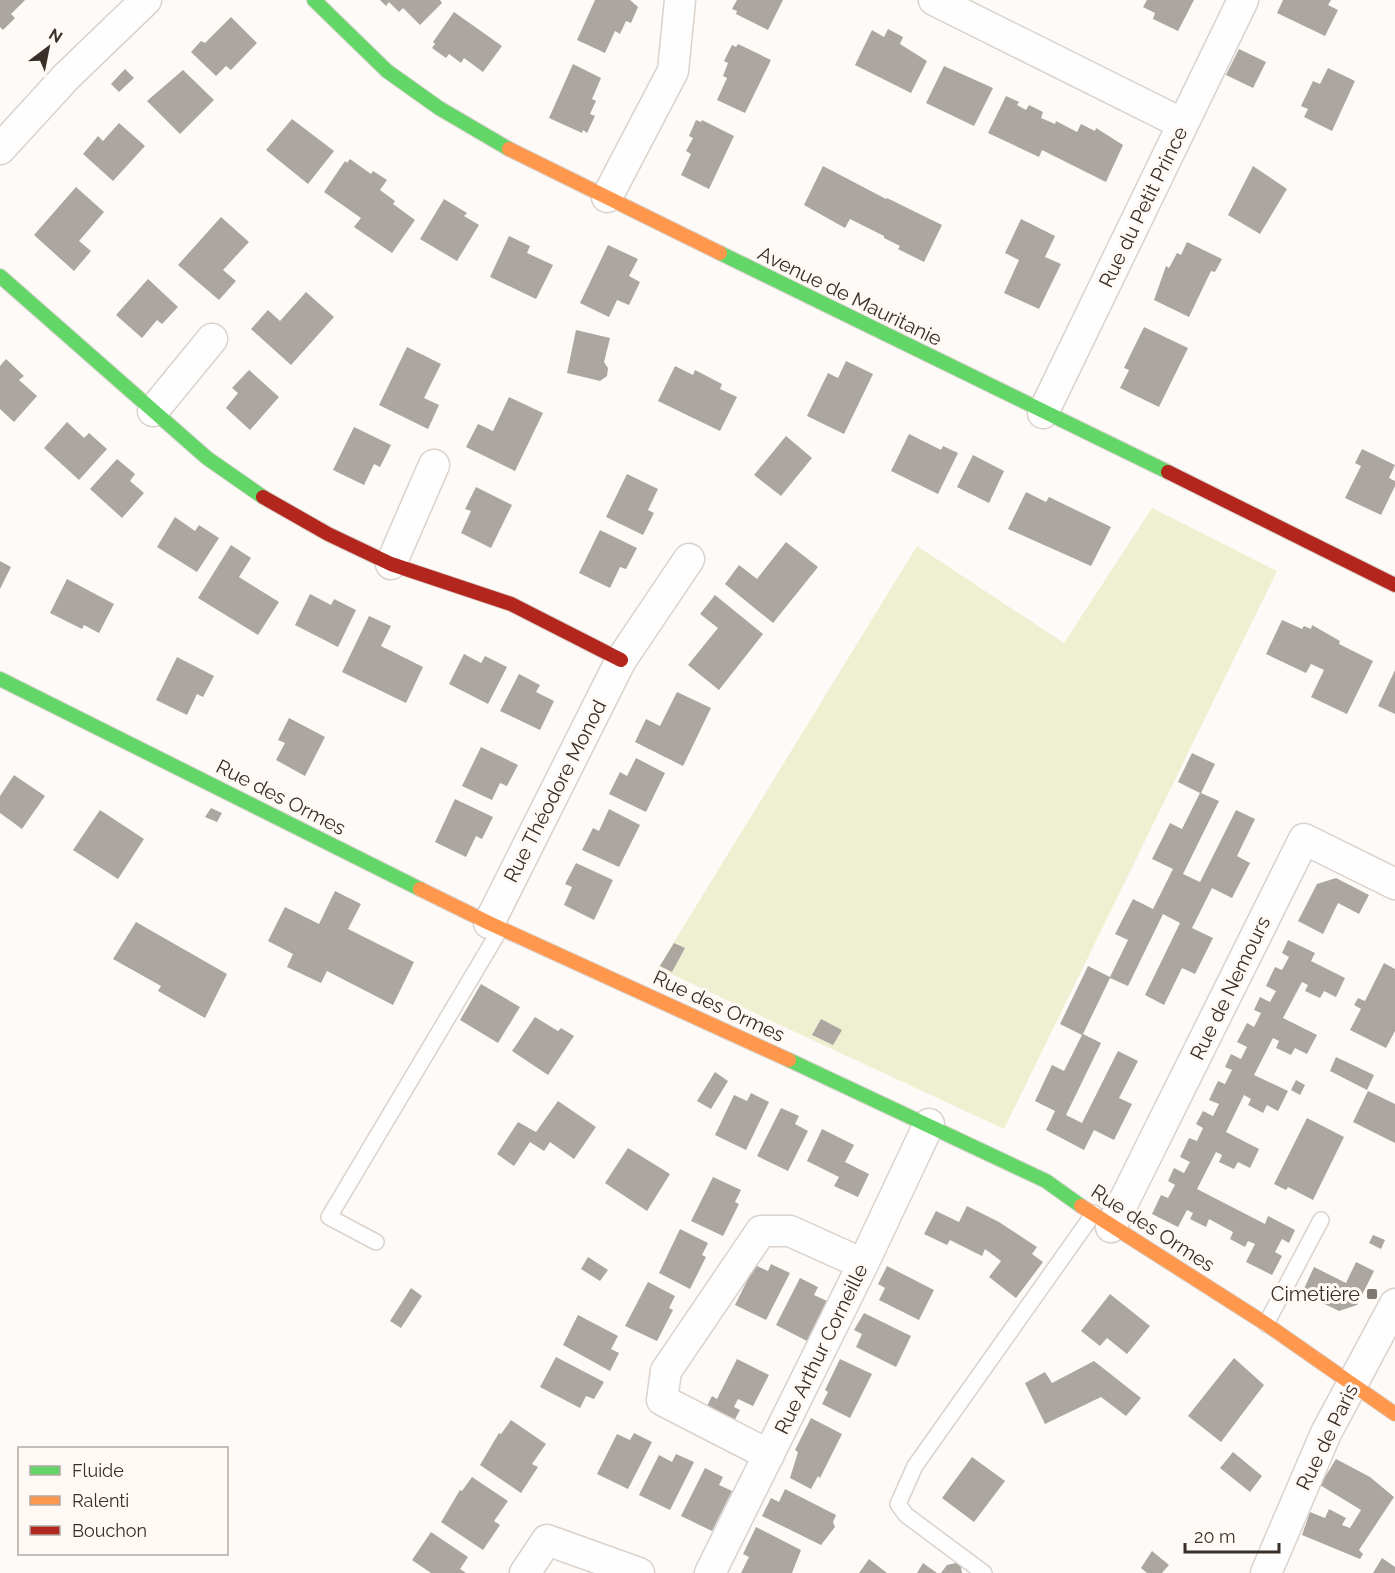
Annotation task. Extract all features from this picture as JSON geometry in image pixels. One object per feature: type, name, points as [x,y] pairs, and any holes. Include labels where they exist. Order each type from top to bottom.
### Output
[{"type":"street","points":[[0,149],[66,76],[146,0]]},
{"type":"street","name":"Avenue de Mauritanie","points":[[314,0],[386,70],[458,120],[535,164],[607,197],[1043,413],[1248,510],[1395,585]]},
{"type":"street","points":[[607,197],[673,71],[680,0]]},
{"type":"street","points":[[934,0],[1183,124]]},
{"type":"street","name":"Rue du Petit Prince","points":[[1043,413],[1243,0]]},
{"type":"street","points":[[0,276],[207,458],[269,501],[328,534],[391,564],[511,604],[621,660]]},
{"type":"street","points":[[153,411],[212,339]]},
{"type":"street","points":[[391,564],[434,465]]},
{"type":"street","name":"Rue Théodore Monod","points":[[495,925],[621,660],[689,560]]},
{"type":"street","name":"Rue des Ormes","points":[[0,679],[495,925],[929,1124],[1046,1181],[1266,1324],[1395,1414]]},
{"type":"street","name":"Rue de Nemours","points":[[1103,1220],[1304,839],[1395,884]]},
{"type":"street","name":"Rue Arthur Corneille","points":[[710,1573],[863,1264],[929,1124]]},
{"type":"street","points":[[769,1455],[662,1400],[666,1371],[762,1231],[790,1231],[863,1264]]},
{"type":"street","name":"Rue de Paris","points":[[1266,1573],[1326,1433],[1395,1304]]},
{"type":"street","points":[[525,1573],[547,1540],[639,1573]]},
{"type":"lane","points":[[376,1242],[329,1217],[495,925]]},
{"type":"lane","points":[[984,1573],[906,1515],[898,1504],[915,1466],[1103,1220]]},
{"type":"lane","points":[[1266,1324],[1321,1220]]},
{"type":"green space","points":[[1152,508],[1277,571],[1004,1129],[658,968],[917,546],[1064,643]]},
{"type":"building","points":[[0,0],[25,0],[11,14],[15,18],[3,30],[0,27]]},
{"type":"building","points":[[380,0],[440,0],[442,3],[420,25],[403,8],[399,12],[389,2],[386,6]]},
{"type":"building","points":[[595,0],[630,0],[638,7],[631,23],[626,21],[620,34],[615,31],[605,53],[577,40]]},
{"type":"building","points":[[737,0],[783,0],[768,30],[736,14],[737,11],[732,9]]},
{"type":"building","points":[[1147,0],[1194,0],[1178,31],[1153,19],[1155,13],[1143,7]]},
{"type":"building","points":[[1283,0],[1331,0],[1328,5],[1338,10],[1325,36],[1277,13]]},
{"type":"building","points":[[454,12],[502,46],[483,72],[464,58],[461,63],[449,54],[446,58],[432,48],[435,44],[433,42]]},
{"type":"building","points":[[231,17],[257,43],[231,70],[226,66],[216,76],[191,52],[201,41],[205,43]]},
{"type":"building","points":[[888,29],[903,37],[900,44],[927,61],[911,93],[855,65],[872,30],[884,37]]},
{"type":"building","points":[[738,44],[771,60],[745,113],[717,100],[727,78],[723,76],[728,63],[724,61],[732,45],[736,47]]},
{"type":"building","points":[[1239,49],[1266,62],[1253,88],[1226,75]]},
{"type":"building","points":[[573,64],[601,78],[592,99],[596,101],[590,114],[595,116],[587,133],[583,130],[582,133],[549,118]]},
{"type":"building","points":[[944,66],[993,88],[974,126],[926,103]]},
{"type":"building","points":[[1328,68],[1355,81],[1332,131],[1304,117],[1308,109],[1301,106],[1313,81],[1320,84]]},
{"type":"building","points":[[125,69],[134,78],[119,92],[111,84]]},
{"type":"building","points":[[183,70],[214,100],[180,134],[147,101]]},
{"type":"building","points":[[1006,96],[1019,102],[1017,105],[1026,110],[1029,105],[1043,112],[1041,118],[1055,124],[1056,121],[1077,132],[1081,124],[1095,131],[1096,128],[1123,145],[1106,182],[1042,150],[1039,157],[988,133]]},
{"type":"building","points":[[292,119],[334,151],[308,184],[266,150]]},
{"type":"building","points":[[696,120],[701,122],[702,120],[734,136],[709,189],[681,175],[691,154],[686,151],[693,138],[689,136]]},
{"type":"building","points":[[119,123],[145,146],[113,181],[83,154],[98,136],[103,141]]},
{"type":"building","points":[[350,159],[371,174],[373,171],[387,180],[380,190],[395,201],[393,204],[415,220],[392,253],[354,227],[361,218],[324,192],[345,161],[347,163]]},
{"type":"building","points":[[823,166],[942,225],[924,262],[898,249],[900,246],[884,236],[850,219],[845,228],[804,205]]},
{"type":"building","points":[[1253,166],[1287,189],[1260,234],[1228,215]]},
{"type":"building","points":[[76,187],[104,212],[79,241],[91,251],[74,271],[34,235]]},
{"type":"building","points":[[444,199],[467,213],[464,216],[479,225],[457,261],[420,239]]},
{"type":"building","points":[[221,217],[249,242],[223,270],[236,281],[219,300],[178,265]]},
{"type":"building","points":[[1021,219],[1055,236],[1045,257],[1061,264],[1039,309],[1004,293],[1019,260],[1005,253]]},
{"type":"building","points":[[509,236],[530,246],[527,253],[553,265],[536,299],[490,277]]},
{"type":"building","points":[[1187,242],[1222,259],[1215,272],[1211,271],[1189,317],[1154,300],[1166,266],[1169,268],[1177,253],[1181,255]]},
{"type":"building","points":[[608,245],[638,259],[629,276],[640,282],[629,305],[617,300],[609,317],[580,303]]},
{"type":"building","points":[[148,279],[178,307],[162,324],[157,320],[142,338],[116,315]]},
{"type":"building","points":[[306,292],[334,317],[291,365],[251,329],[268,310],[280,321]]},
{"type":"building","points":[[1144,327],[1188,348],[1159,407],[1120,388],[1129,370],[1124,368]]},
{"type":"building","points":[[576,330],[610,338],[604,362],[608,368],[607,376],[600,381],[567,373]]},
{"type":"building","points":[[407,347],[441,364],[424,398],[439,405],[428,429],[379,405]]},
{"type":"building","points":[[6,359],[24,376],[19,380],[37,396],[14,422],[0,409],[0,366]]},
{"type":"building","points":[[846,361],[873,374],[844,434],[807,416],[828,373],[838,378]]},
{"type":"building","points":[[675,366],[693,375],[695,370],[722,384],[720,389],[737,397],[720,431],[658,401]]},
{"type":"building","points":[[249,370],[279,397],[250,430],[226,408],[238,393],[232,388]]},
{"type":"building","points":[[509,397],[543,413],[515,471],[466,447],[478,424],[493,431]]},
{"type":"building","points":[[67,422],[84,438],[89,433],[107,449],[79,480],[44,448]]},
{"type":"building","points":[[354,427],[391,445],[380,467],[374,464],[364,485],[333,470]]},
{"type":"building","points":[[909,434],[941,450],[943,446],[958,453],[938,494],[891,471]]},
{"type":"building","points":[[786,436],[812,458],[781,496],[754,475]]},
{"type":"building","points":[[1362,449],[1395,465],[1389,478],[1395,481],[1395,486],[1381,515],[1345,498],[1361,466],[1355,463]]},
{"type":"building","points":[[973,455],[1004,471],[989,503],[957,487]]},
{"type":"building","points":[[117,459],[135,474],[130,481],[144,493],[122,518],[90,489]]},
{"type":"building","points":[[627,474],[658,489],[648,510],[654,513],[643,535],[606,517]]},
{"type":"building","points":[[476,487],[512,505],[491,548],[461,533],[471,511],[465,509]]},
{"type":"building","points":[[1026,492],[1046,502],[1049,497],[1111,527],[1091,566],[1008,529]]},
{"type":"building","points":[[175,517],[195,531],[199,525],[219,538],[197,572],[157,547]]},
{"type":"building","points":[[600,530],[637,548],[626,569],[620,567],[610,588],[579,573]]},
{"type":"building","points":[[786,542],[818,567],[773,623],[725,584],[739,565],[757,579]]},
{"type":"building","points":[[231,545],[251,558],[239,577],[279,602],[258,635],[198,598]]},
{"type":"building","points":[[0,561],[11,567],[0,589]]},
{"type":"building","points":[[67,579],[114,604],[99,633],[84,625],[82,629],[50,613]]},
{"type":"building","points":[[310,594],[331,605],[334,599],[356,610],[338,647],[295,625]]},
{"type":"building","points":[[715,595],[763,634],[719,690],[688,665],[718,628],[700,614]]},
{"type":"building","points":[[369,616],[391,626],[381,646],[423,667],[406,703],[342,672]]},
{"type":"building","points":[[1282,620],[1302,629],[1304,626],[1311,629],[1312,625],[1340,641],[1339,644],[1373,661],[1347,714],[1311,697],[1324,670],[1311,664],[1306,673],[1266,654]]},
{"type":"building","points":[[464,654],[481,663],[485,656],[507,667],[488,704],[449,684]]},
{"type":"building","points":[[177,657],[214,676],[203,697],[197,694],[187,715],[156,700]]},
{"type":"building","points":[[1395,670],[1395,714],[1378,706]]},
{"type":"building","points":[[519,674],[540,685],[536,692],[554,701],[540,730],[500,711]]},
{"type":"building","points":[[677,692],[711,708],[683,766],[635,742],[646,719],[660,726]]},
{"type":"building","points":[[289,718],[325,737],[305,776],[276,760],[285,743],[278,740]]},
{"type":"building","points":[[481,747],[518,765],[507,786],[500,783],[492,800],[462,786]]},
{"type":"building","points":[[1192,753],[1215,764],[1201,793],[1219,801],[1183,874],[1200,882],[1236,810],[1255,819],[1237,856],[1250,863],[1232,898],[1212,888],[1192,928],[1213,938],[1195,974],[1182,968],[1164,1005],[1145,995],[1180,923],[1163,914],[1128,986],[1110,978],[1083,1034],[1101,1043],[1066,1115],[1082,1123],[1118,1051],[1138,1061],[1119,1098],[1132,1104],[1114,1140],[1094,1130],[1084,1150],[1046,1130],[1055,1111],[1035,1101],[1052,1065],[1064,1071],[1082,1035],[1060,1024],[1088,966],[1110,977],[1128,940],[1115,934],[1133,899],[1153,909],[1173,869],[1152,859],[1170,823],[1182,829],[1200,793],[1178,782]]},
{"type":"building","points":[[636,758],[665,773],[646,812],[609,794],[620,772],[627,776]]},
{"type":"building","points":[[14,775],[45,796],[22,829],[0,813],[0,796]]},
{"type":"building","points":[[455,799],[493,817],[482,839],[476,836],[466,857],[435,842]]},
{"type":"building","points":[[211,808],[222,813],[217,822],[205,817]]},
{"type":"building","points":[[609,809],[640,825],[619,867],[582,850],[593,828],[599,831]]},
{"type":"building","points":[[100,810],[144,839],[118,879],[73,850]]},
{"type":"building","points":[[576,863],[613,880],[594,920],[564,905],[572,887],[565,884]]},
{"type":"building","points":[[1336,878],[1369,895],[1359,914],[1338,903],[1323,934],[1298,921],[1317,884]]},
{"type":"building","points":[[335,891],[361,904],[348,929],[414,962],[393,1005],[327,971],[321,983],[287,967],[293,954],[268,941],[285,907],[319,924]]},
{"type":"building","points":[[136,922],[227,974],[205,1018],[158,991],[161,986],[113,959]]},
{"type":"building","points":[[1288,940],[1315,953],[1311,961],[1345,978],[1336,997],[1324,991],[1320,998],[1305,991],[1308,985],[1302,982],[1283,1018],[1317,1035],[1307,1054],[1295,1048],[1291,1055],[1276,1048],[1279,1041],[1273,1038],[1254,1075],[1288,1091],[1278,1111],[1267,1105],[1263,1113],[1248,1105],[1251,1099],[1244,1095],[1226,1132],[1259,1149],[1250,1168],[1238,1162],[1234,1169],[1219,1162],[1222,1155],[1216,1152],[1197,1189],[1265,1224],[1268,1216],[1295,1230],[1289,1243],[1282,1239],[1275,1252],[1282,1256],[1272,1275],[1246,1262],[1255,1244],[1248,1241],[1245,1247],[1230,1239],[1233,1232],[1209,1219],[1206,1227],[1190,1219],[1193,1213],[1187,1210],[1178,1227],[1152,1214],[1161,1195],[1168,1198],[1175,1185],[1168,1181],[1174,1168],[1184,1173],[1190,1162],[1180,1157],[1189,1138],[1197,1141],[1203,1128],[1196,1124],[1203,1111],[1213,1116],[1219,1104],[1209,1100],[1218,1081],[1225,1084],[1232,1070],[1225,1067],[1231,1054],[1241,1059],[1247,1047],[1237,1042],[1247,1023],[1254,1027],[1261,1013],[1254,1010],[1260,997],[1270,1002],[1276,991],[1266,986],[1275,967],[1282,970],[1289,957],[1282,953]]},
{"type":"building","points":[[674,943],[685,948],[672,972],[660,966]]},
{"type":"building","points":[[1384,963],[1395,969],[1395,1031],[1386,1048],[1350,1030],[1361,1009],[1354,1005],[1358,998],[1365,1001]]},
{"type":"building","points":[[481,984],[520,1007],[498,1043],[460,1020]]},
{"type":"building","points":[[535,1017],[558,1031],[561,1028],[574,1036],[548,1075],[512,1051]]},
{"type":"building","points":[[821,1019],[842,1030],[833,1045],[812,1035]]},
{"type":"building","points":[[1336,1057],[1374,1075],[1367,1090],[1330,1071]]},
{"type":"building","points":[[715,1072],[728,1081],[711,1109],[697,1101]]},
{"type":"building","points":[[1296,1080],[1305,1085],[1300,1095],[1291,1090]]},
{"type":"building","points":[[1368,1091],[1395,1104],[1395,1143],[1353,1122]]},
{"type":"building","points":[[751,1093],[769,1102],[746,1150],[715,1135],[734,1095],[747,1101]]},
{"type":"building","points":[[558,1101],[596,1127],[574,1159],[550,1142],[544,1151],[530,1142],[514,1166],[497,1154],[518,1122],[536,1132]]},
{"type":"building","points":[[781,1108],[799,1116],[795,1124],[808,1131],[788,1171],[757,1156]]},
{"type":"building","points":[[1307,1118],[1344,1137],[1313,1200],[1288,1187],[1286,1190],[1274,1184]]},
{"type":"building","points":[[822,1129],[854,1145],[845,1162],[869,1174],[858,1197],[834,1186],[839,1177],[807,1161]]},
{"type":"building","points":[[628,1148],[670,1174],[647,1211],[605,1183]]},
{"type":"building","points":[[713,1177],[741,1190],[735,1202],[739,1204],[723,1236],[691,1221]]},
{"type":"building","points":[[967,1206],[999,1222],[1037,1247],[1032,1254],[1043,1262],[1016,1298],[989,1277],[1001,1261],[985,1249],[982,1256],[950,1240],[947,1245],[924,1234],[936,1211],[959,1222]]},
{"type":"building","points":[[680,1229],[708,1243],[702,1255],[706,1257],[690,1289],[659,1273]]},
{"type":"building","points":[[1373,1235],[1385,1240],[1381,1249],[1369,1243]]},
{"type":"building","points":[[588,1257],[608,1270],[600,1281],[581,1269]]},
{"type":"building","points":[[1356,1262],[1374,1271],[1357,1305],[1339,1311],[1302,1293],[1314,1267],[1346,1283]]},
{"type":"building","points":[[771,1264],[790,1273],[766,1320],[735,1305],[755,1265],[768,1271]]},
{"type":"building","points":[[887,1266],[934,1290],[919,1320],[879,1300],[885,1288],[878,1284]]},
{"type":"building","points":[[800,1278],[818,1287],[814,1295],[827,1301],[807,1341],[776,1325]]},
{"type":"building","points":[[648,1282],[675,1296],[669,1308],[673,1310],[657,1341],[625,1326]]},
{"type":"building","points":[[411,1288],[422,1296],[401,1328],[390,1321]]},
{"type":"building","points":[[1110,1294],[1150,1326],[1127,1354],[1107,1338],[1100,1346],[1081,1331]]},
{"type":"building","points":[[864,1313],[911,1336],[896,1367],[856,1347],[862,1334],[854,1330]]},
{"type":"building","points":[[578,1315],[618,1336],[611,1349],[619,1353],[610,1371],[563,1345]]},
{"type":"building","points":[[556,1357],[604,1382],[594,1399],[586,1396],[580,1408],[540,1387]]},
{"type":"building","points":[[1234,1358],[1264,1385],[1221,1442],[1188,1416]]},
{"type":"building","points":[[737,1359],[769,1375],[753,1406],[738,1399],[734,1407],[740,1410],[733,1423],[705,1410],[712,1396],[717,1399]]},
{"type":"building","points":[[840,1359],[872,1374],[850,1418],[822,1404],[828,1392],[825,1390]]},
{"type":"building","points":[[1094,1361],[1141,1398],[1126,1416],[1101,1397],[1045,1424],[1025,1383],[1045,1372],[1052,1383]]},
{"type":"building","points":[[811,1418],[842,1434],[820,1478],[818,1476],[811,1489],[790,1478],[798,1452],[795,1450]]},
{"type":"building","points":[[511,1420],[546,1444],[532,1464],[538,1467],[521,1493],[480,1465],[499,1433],[501,1434]]},
{"type":"building","points":[[634,1433],[652,1442],[628,1489],[597,1474],[617,1434],[630,1440]]},
{"type":"building","points":[[1233,1452],[1262,1476],[1250,1492],[1220,1468]]},
{"type":"building","points":[[676,1454],[694,1462],[670,1510],[639,1495],[659,1455],[672,1462]]},
{"type":"building","points":[[972,1457],[1005,1481],[974,1522],[942,1498]]},
{"type":"building","points":[[1336,1459],[1370,1477],[1394,1497],[1359,1550],[1363,1554],[1360,1559],[1302,1535],[1310,1512],[1325,1518],[1329,1509],[1346,1518],[1342,1525],[1350,1528],[1361,1510],[1320,1485]]},
{"type":"building","points":[[705,1468],[723,1477],[719,1485],[732,1491],[712,1531],[681,1516]]},
{"type":"building","points":[[472,1477],[508,1501],[494,1521],[500,1525],[483,1550],[441,1522],[460,1490],[462,1491]]},
{"type":"building","points":[[785,1489],[836,1515],[833,1522],[835,1527],[821,1545],[762,1516],[771,1498],[779,1502]]},
{"type":"building","points":[[756,1527],[801,1550],[792,1573],[741,1573],[749,1557],[743,1554]]},
{"type":"building","points":[[431,1532],[468,1557],[460,1569],[466,1573],[431,1573],[412,1560]]},
{"type":"building","points":[[1152,1551],[1169,1565],[1162,1573],[1147,1573],[1141,1568]]},
{"type":"building","points":[[1382,1558],[1395,1567],[1395,1573],[1373,1573]]},
{"type":"building","points":[[869,1559],[887,1573],[859,1573]]},
{"type":"building","points":[[960,1562],[962,1573],[941,1573],[947,1565]]},
{"type":"building","points":[[923,1563],[937,1573],[917,1573]]},
{"type":"traffic: fast","points":[[314,0],[387,71],[439,108],[509,149]]},
{"type":"traffic: fast","points":[[720,253],[1168,472]]},
{"type":"traffic: fast","points":[[0,276],[207,458],[263,497]]},
{"type":"traffic: fast","points":[[0,679],[420,889]]},
{"type":"traffic: fast","points":[[789,1060],[1046,1181],[1081,1206]]},
{"type":"traffic: slow","points":[[509,149],[720,253]]},
{"type":"traffic: slow","points":[[420,889],[489,923],[789,1060]]},
{"type":"traffic: slow","points":[[1081,1206],[1266,1324],[1395,1414]]},
{"type":"traffic: jam","points":[[1168,472],[1395,585]]},
{"type":"traffic: jam","points":[[263,497],[328,534],[391,564],[511,604],[621,660]]},
{"type":"place","name":"Cimetière","points":[[1372,1294]]}]
